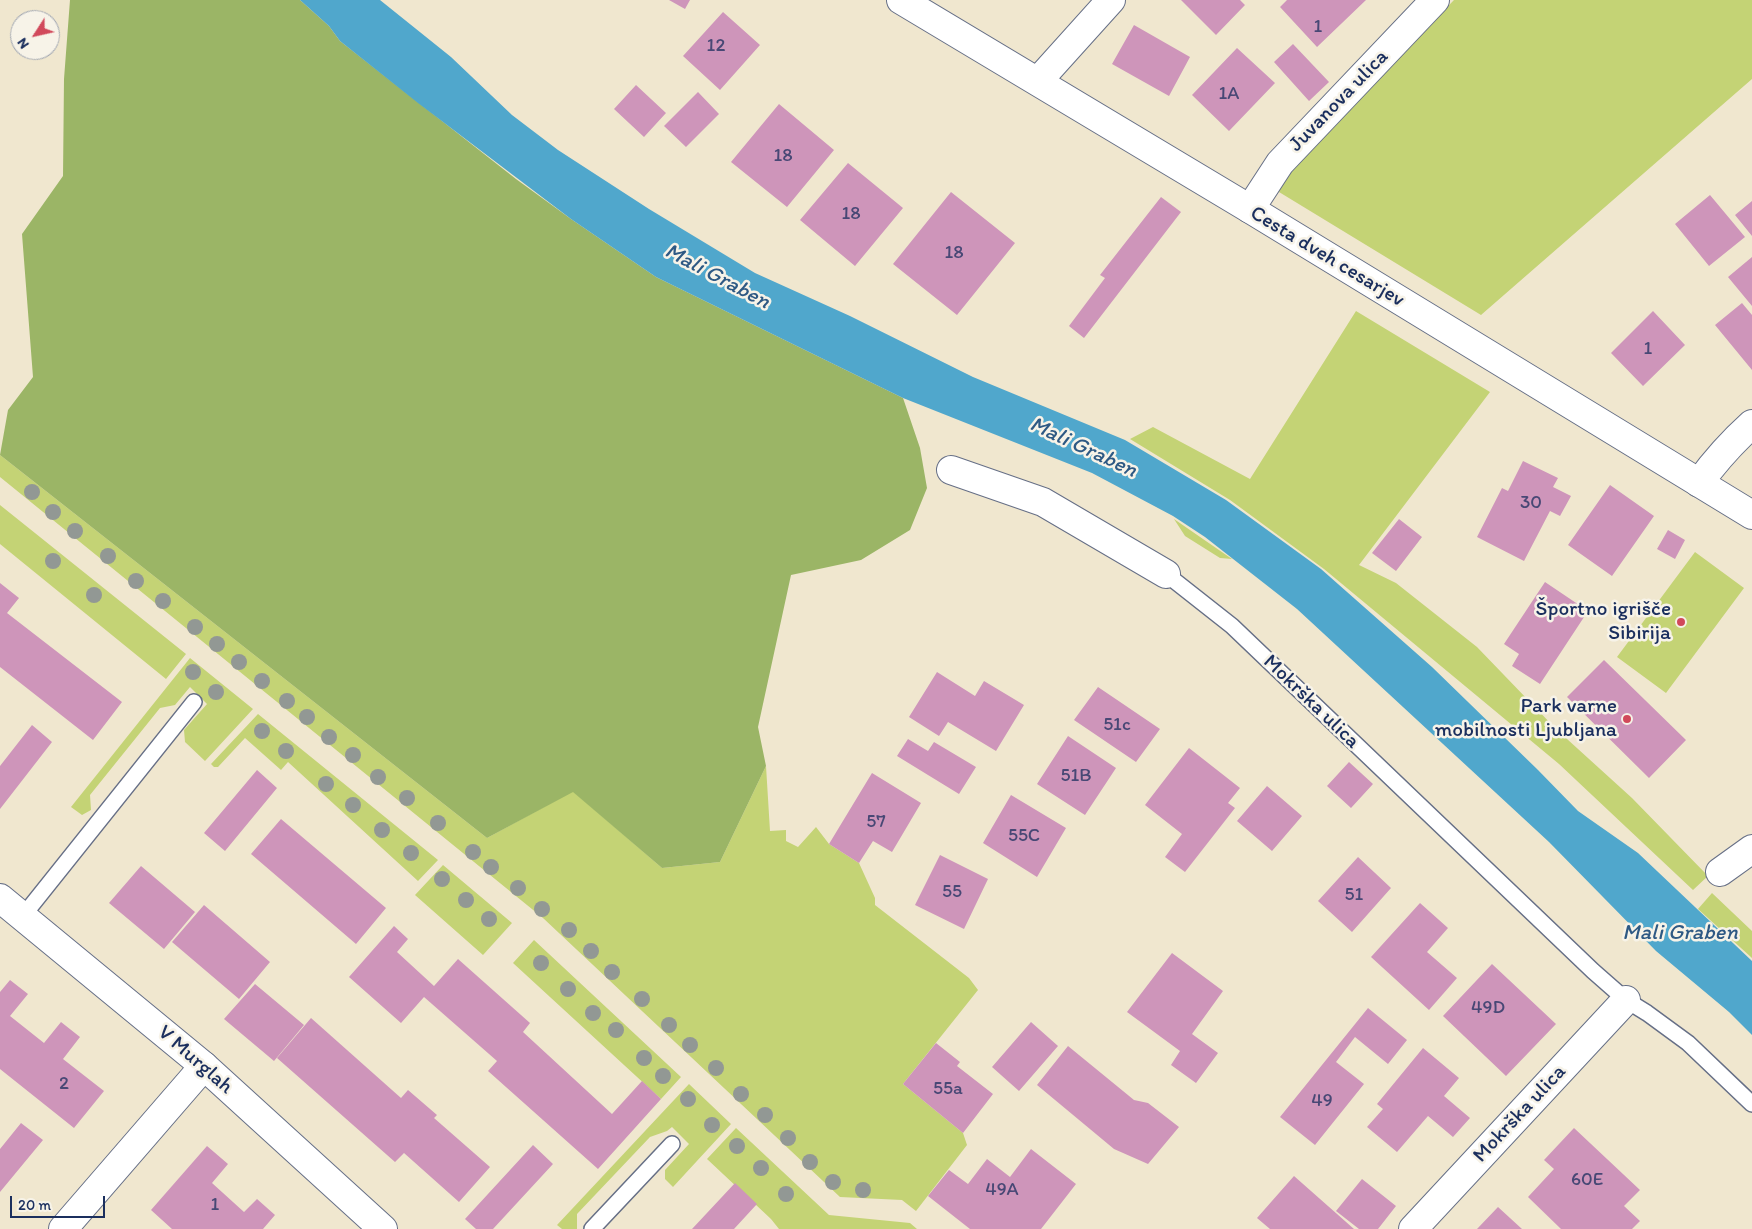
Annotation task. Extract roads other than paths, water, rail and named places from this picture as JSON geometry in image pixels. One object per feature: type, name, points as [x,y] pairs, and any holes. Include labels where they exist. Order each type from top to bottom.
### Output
[{"type":"street","name":"Cesta dveh cesarjev","points":[[902,0],[1250,209],[1752,515]]},
{"type":"street","points":[[1038,81],[1111,0]]},
{"type":"street","name":"Juvanova ulica","points":[[1250,209],[1280,163],[1435,0]]},
{"type":"street","points":[[1699,483],[1718,458],[1752,424]]},
{"type":"street","name":"Mokrška ulica","points":[[951,470],[1043,502],[1166,574]]},
{"type":"street","points":[[1720,872],[1752,849]]},
{"type":"street","name":"V Murglah","points":[[0,898],[204,1066],[383,1229]]},
{"type":"street","name":"Mokrška ulica","points":[[1413,1229],[1626,1000]]},
{"type":"street","points":[[63,1229],[204,1066]]},
{"type":"lane","name":"Mokrška ulica","points":[[1166,574],[1232,626],[1587,965],[1626,1000],[1688,1043],[1752,1104]]},
{"type":"lane","points":[[23,916],[194,702]]},
{"type":"lane","points":[[592,1229],[672,1144]]},
{"type":"water","name":"Mali Graben","points":[[300,0],[380,0],[451,57],[512,115],[558,150],[649,209],[755,273],[850,316],[973,377],[1125,440],[1226,500],[1321,569],[1432,667],[1578,811],[1638,853],[1752,961],[1752,1035],[1729,1012],[1656,951],[1549,842],[1297,609],[1205,537],[1173,516],[1092,473],[903,398],[656,277],[571,219],[418,103],[340,41],[329,26]]},
{"type":"place","name":"Športno igrišče Sibirija","points":[[1681,622]]},
{"type":"place","name":"Park varne mobilnosti Ljubljana","points":[[1627,719]]}]
